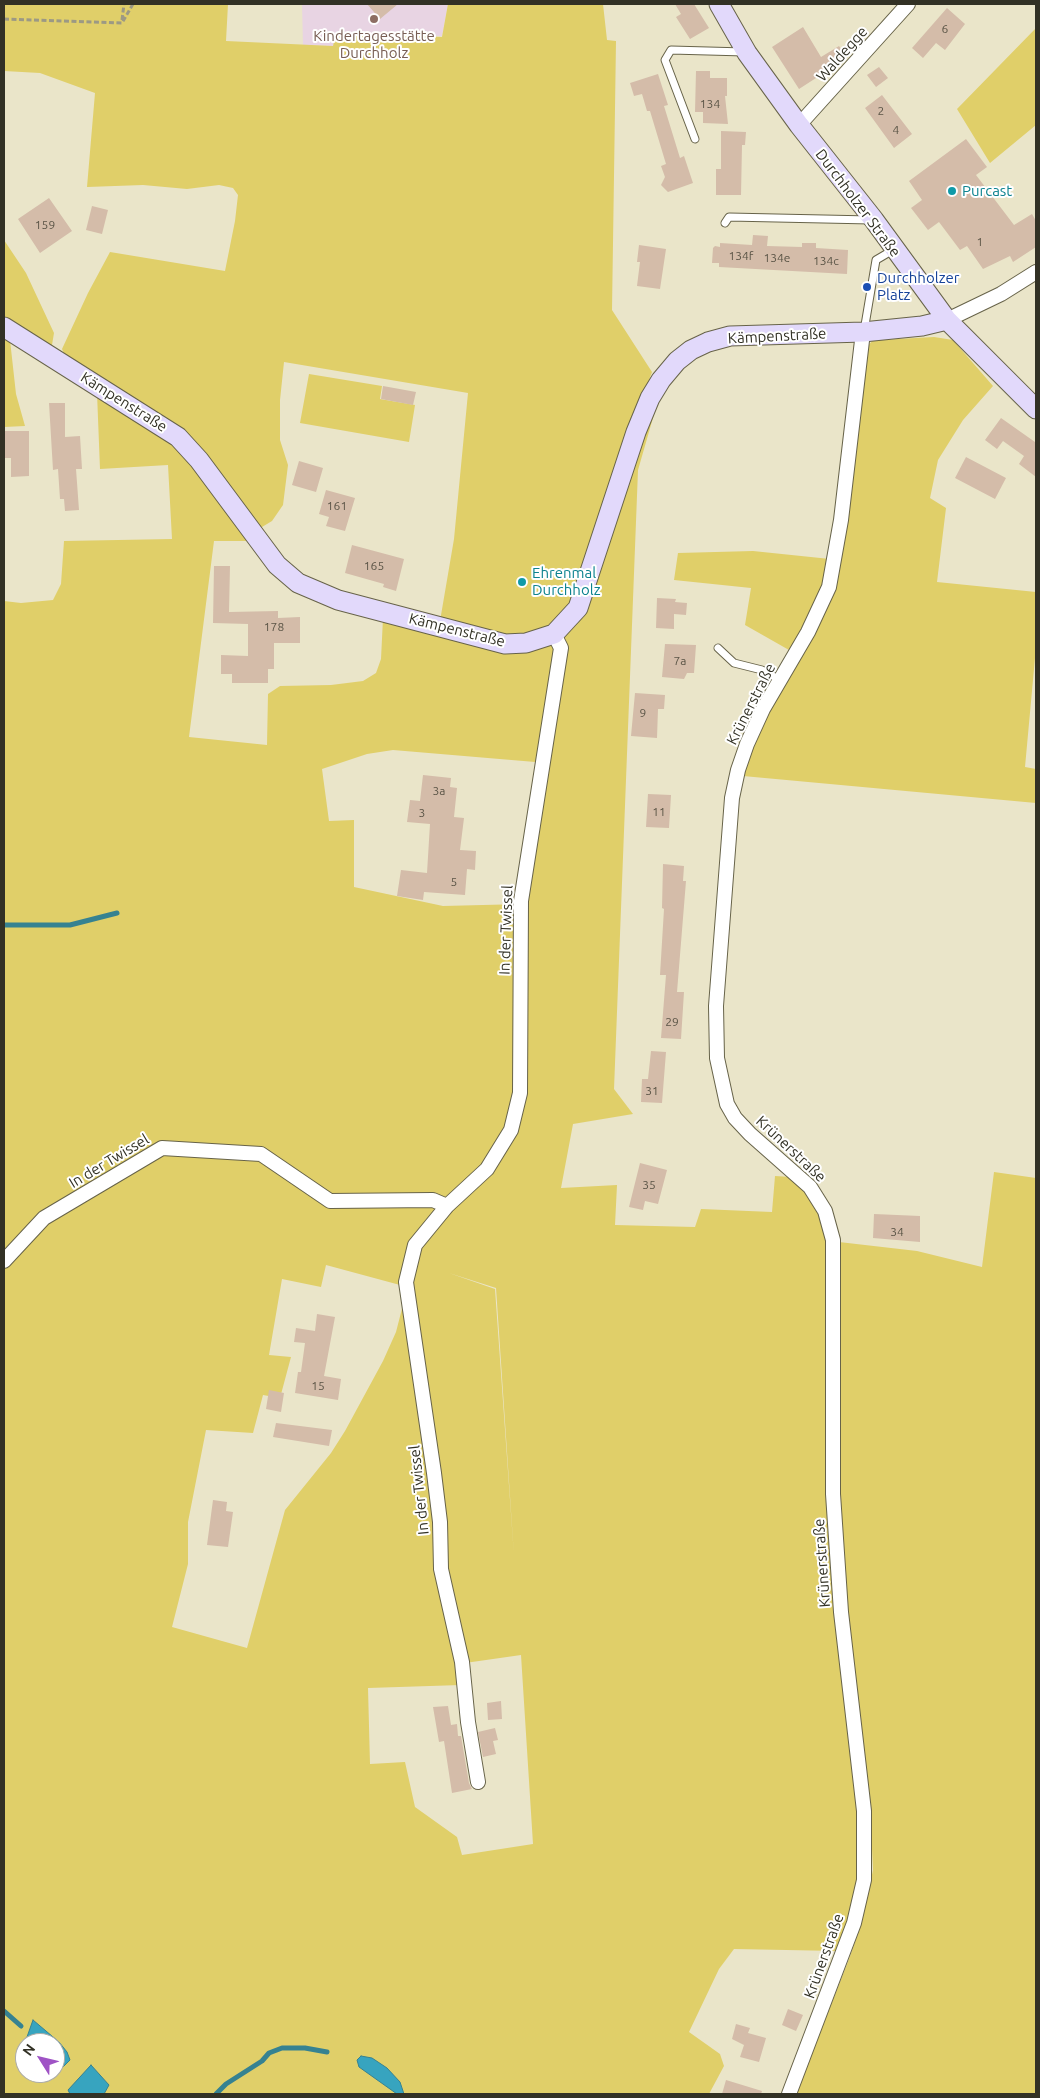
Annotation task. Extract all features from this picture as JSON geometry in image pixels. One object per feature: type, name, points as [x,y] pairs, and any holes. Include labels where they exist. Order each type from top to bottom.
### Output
[{"type":"street","name":"Durchholzer Straße","points":[[719,4],[747,52],[799,125],[874,220],[893,250],[947,320],[1036,409]]},
{"type":"street","name":"Waldegge","points":[[799,125],[908,4]]},
{"type":"street","points":[[947,320],[1001,294],[1036,272]]},
{"type":"street","name":"Kämpenstraße","points":[[4,327],[178,437],[198,460],[277,565],[298,583],[338,600],[505,644],[526,643],[554,634],[578,608],[636,432],[661,380],[677,362],[700,346],[730,336],[863,332],[922,326],[947,320]]},
{"type":"street","name":"Krünerstraße","points":[[789,2094],[854,1923],[864,1880],[864,1811],[842,1612],[833,1494],[833,1240],[825,1211],[810,1187],[750,1134],[735,1118],[727,1104],[717,1058],[716,1006],[732,798],[738,770],[747,744],[780,680],[808,632],[829,587],[840,529],[863,332]]},
{"type":"street","name":"In der Twissel","points":[[478,1782],[468,1722],[462,1662],[441,1568],[435,1481],[406,1282],[415,1245],[448,1206],[486,1169],[511,1130],[520,1093],[521,901],[560,648],[554,634]]},
{"type":"street","name":"In der Twissel","points":[[4,1261],[44,1218],[162,1148],[261,1154],[330,1201],[433,1200],[448,1206]]},
{"type":"lane","points":[[695,139],[665,60],[671,50],[747,52]]},
{"type":"lane","points":[[725,223],[729,216],[874,220]]},
{"type":"lane","points":[[863,332],[876,260],[893,250]]},
{"type":"lane","points":[[718,648],[734,663],[762,670],[780,680]]},
{"type":"path","points":[[122,23],[124,4]]},
{"type":"path","points":[[122,23],[133,4]]},
{"type":"path","points":[[4,19],[122,23]]},
{"type":"shaded area","points":[[4,4],[228,4],[226,41],[333,46],[336,34],[442,37],[448,4],[603,4],[607,40],[616,41],[612,310],[652,372],[634,420],[623,461],[633,464],[639,444],[659,397],[638,470],[614,1089],[633,1114],[573,1124],[561,1188],[617,1185],[615,1225],[695,1227],[701,1209],[772,1212],[775,1176],[791,1177],[814,1203],[824,1228],[827,1245],[825,1372],[826,1502],[857,1798],[859,1872],[850,1919],[838,1951],[734,1949],[719,1969],[689,2032],[720,2054],[724,2066],[709,2094],[4,2094],[4,601],[21,603],[53,600],[61,584],[64,541],[172,539],[168,465],[100,469],[97,393],[183,451],[250,541],[214,541],[189,737],[267,745],[268,694],[280,686],[331,685],[363,681],[376,673],[381,659],[383,618],[488,645],[486,633],[440,621],[454,539],[468,393],[284,362],[280,400],[280,440],[288,465],[283,505],[272,521],[262,527],[255,526],[218,474],[193,444],[177,429],[66,358],[62,349],[88,293],[110,252],[225,271],[238,195],[233,188],[219,185],[187,189],[143,185],[87,187],[95,93],[40,73],[4,71]],"holes":[[[393,750],[547,763],[529,884],[523,904],[443,906],[354,887],[354,820],[329,821],[322,769],[367,754]],[[409,1260],[413,1262],[410,1279],[442,1509],[445,1567],[452,1610],[465,1663],[521,1655],[533,1844],[462,1855],[457,1837],[415,1807],[405,1762],[370,1764],[368,1688],[461,1685],[460,1662],[438,1568],[437,1523],[431,1472],[405,1297],[396,1332],[383,1361],[345,1431],[331,1453],[285,1510],[247,1648],[172,1627],[188,1564],[188,1522],[206,1430],[253,1433],[263,1395],[280,1398],[291,1357],[269,1355],[282,1279],[321,1287],[326,1265],[400,1285]],[[449,1273],[496,1288],[514,1556],[495,1289]]]},
{"type":"shaded area","name":"Kindertagesstätte Durchholz","points":[[302,4],[448,4],[442,36],[336,34],[333,46],[303,45]]},
{"type":"shaded area","points":[[1036,28],[1036,125],[990,163],[957,109]]},
{"type":"shaded area","points":[[4,240],[26,273],[54,333],[51,351],[4,320]]},
{"type":"shaded area","points":[[4,336],[10,340],[16,394],[25,426],[4,427]]},
{"type":"shaded area","points":[[934,337],[953,340],[993,386],[963,420],[938,460],[930,498],[946,508],[937,582],[1036,592],[1035,658],[1025,767],[1036,769],[1036,803],[743,776],[752,746],[770,708],[826,611],[836,585],[840,567],[868,346],[872,341],[879,340]]},
{"type":"shaded area","points":[[309,374],[382,386],[380,399],[415,405],[409,442],[300,423]]},
{"type":"shaded area","points":[[753,551],[830,559],[816,606],[789,650],[745,625],[751,588],[674,580],[678,553]]},
{"type":"shaded area","points":[[994,1172],[1036,1178],[1036,2094],[796,2094],[862,1922],[873,1870],[870,1806],[848,1611],[840,1509],[839,1242],[917,1251],[982,1267]]},
{"type":"water","points":[[33,2020],[48,2033],[28,2033]]},
{"type":"water","points":[[65,2050],[67,2052],[70,2060],[65,2065]]},
{"type":"water","points":[[361,2056],[372,2058],[387,2068],[400,2082],[404,2094],[397,2094],[359,2067],[357,2060]]},
{"type":"water","points":[[91,2065],[109,2085],[104,2094],[70,2094],[68,2090]]},
{"type":"building","points":[[367,4],[398,4],[380,19]]},
{"type":"building","points":[[675,4],[694,4],[709,28],[690,39],[676,17],[681,14]]},
{"type":"building","points":[[947,8],[965,24],[945,50],[936,43],[923,58],[912,48]]},
{"type":"building","points":[[803,27],[821,57],[839,46],[847,58],[799,89],[772,47]]},
{"type":"building","points":[[879,67],[888,78],[876,87],[867,75]]},
{"type":"building","points":[[696,71],[710,71],[710,78],[727,78],[727,96],[725,96],[728,124],[703,123],[703,112],[695,112]]},
{"type":"building","points":[[658,74],[668,105],[664,106],[680,158],[684,156],[693,183],[668,192],[661,185],[665,177],[661,166],[666,164],[650,111],[647,111],[642,94],[634,96],[630,83]]},
{"type":"building","points":[[882,95],[912,134],[894,148],[865,108]]},
{"type":"building","points":[[721,131],[746,132],[745,145],[742,145],[741,195],[716,195],[716,169],[721,169]]},
{"type":"building","points":[[966,139],[987,167],[976,175],[1014,225],[1032,214],[1036,221],[1036,247],[1013,262],[1010,256],[983,269],[967,246],[960,250],[939,222],[928,230],[911,208],[922,200],[909,181]]},
{"type":"building","points":[[49,198],[72,231],[40,253],[18,219]]},
{"type":"building","points":[[92,206],[108,210],[102,234],[86,230]]},
{"type":"building","points":[[753,235],[768,236],[767,246],[802,247],[802,243],[816,243],[816,248],[848,250],[847,274],[719,267],[719,263],[712,263],[713,248],[715,246],[720,247],[720,243],[752,245]]},
{"type":"building","points":[[639,245],[666,249],[660,289],[637,286],[640,262],[637,262]]},
{"type":"building","points":[[383,386],[416,392],[413,405],[381,399]]},
{"type":"building","points":[[49,403],[65,403],[65,437],[80,436],[82,469],[76,469],[79,510],[65,511],[64,499],[60,499],[58,469],[53,470]]},
{"type":"building","points":[[1001,418],[1035,442],[1036,440],[1036,477],[1019,464],[1024,456],[1003,441],[997,449],[985,440]]},
{"type":"building","points":[[4,431],[29,431],[29,476],[11,477],[11,458],[4,458]]},
{"type":"building","points":[[966,457],[1006,478],[995,499],[955,478]]},
{"type":"building","points":[[299,461],[323,468],[316,492],[292,485]]},
{"type":"building","points":[[326,490],[355,498],[345,531],[326,526],[329,517],[319,514]]},
{"type":"building","points":[[352,545],[404,559],[396,591],[383,587],[384,584],[345,573]]},
{"type":"building","points":[[214,566],[230,566],[229,612],[278,611],[278,618],[300,617],[300,643],[274,643],[274,669],[268,669],[268,683],[232,683],[232,674],[221,674],[221,655],[248,656],[248,624],[213,623]]},
{"type":"building","points":[[657,598],[676,599],[675,602],[687,603],[686,615],[674,614],[674,629],[656,628]]},
{"type":"building","points":[[665,644],[696,645],[694,673],[687,673],[684,679],[662,677]]},
{"type":"building","points":[[635,693],[665,695],[664,709],[658,709],[657,738],[631,736]]},
{"type":"building","points":[[423,775],[451,778],[450,787],[457,788],[454,817],[464,818],[460,850],[476,851],[475,870],[467,869],[465,895],[424,892],[423,900],[397,896],[401,870],[427,873],[430,824],[407,822],[410,800],[420,801]]},
{"type":"building","points":[[648,794],[671,795],[669,828],[646,827]]},
{"type":"building","points":[[663,864],[684,866],[683,881],[686,881],[677,992],[684,992],[681,1039],[661,1038],[666,975],[660,975],[664,909],[662,908]]},
{"type":"building","points":[[651,1051],[666,1052],[662,1103],[641,1102],[642,1079],[648,1079]]},
{"type":"building","points":[[640,1163],[667,1170],[658,1204],[645,1201],[643,1210],[629,1207]]},
{"type":"building","points":[[874,1214],[920,1216],[920,1242],[873,1238]]},
{"type":"building","points":[[317,1314],[335,1317],[324,1376],[341,1379],[338,1400],[295,1393],[298,1372],[301,1372],[305,1343],[294,1342],[296,1328],[315,1331]]},
{"type":"building","points":[[269,1390],[284,1393],[281,1412],[266,1409]]},
{"type":"building","points":[[276,1423],[332,1430],[329,1446],[273,1437]]},
{"type":"building","points":[[213,1500],[227,1502],[226,1511],[233,1512],[228,1547],[207,1545]]},
{"type":"building","points":[[501,1701],[502,1719],[488,1720],[487,1703]]},
{"type":"building","points":[[448,1706],[451,1725],[457,1724],[458,1736],[461,1736],[469,1783],[472,1789],[452,1793],[444,1741],[439,1742],[433,1707]]},
{"type":"building","points":[[495,1728],[498,1740],[493,1741],[496,1754],[483,1757],[478,1732]]},
{"type":"building","points":[[788,2009],[803,2015],[796,2031],[782,2025]]},
{"type":"building","points":[[736,2024],[750,2028],[748,2033],[766,2038],[759,2062],[740,2057],[744,2045],[732,2039]]},
{"type":"building","points":[[726,2080],[762,2091],[761,2094],[722,2094]]},
{"type":"waterway","points":[[4,925],[70,925],[117,913]]},
{"type":"waterway","points":[[4,2011],[21,2026]]},
{"type":"waterway","points":[[216,2094],[226,2084],[262,2061],[269,2053],[282,2048],[305,2048],[327,2052]]},
{"type":"place","name":"Kindertagesstätte Durchholz","points":[[374,19]]},
{"type":"place","name":"Purcast","points":[[952,191]]},
{"type":"place","name":"Durchholzer Platz","points":[[867,287]]},
{"type":"place","name":"Ehrenmal Durchholz","points":[[522,582]]}]
